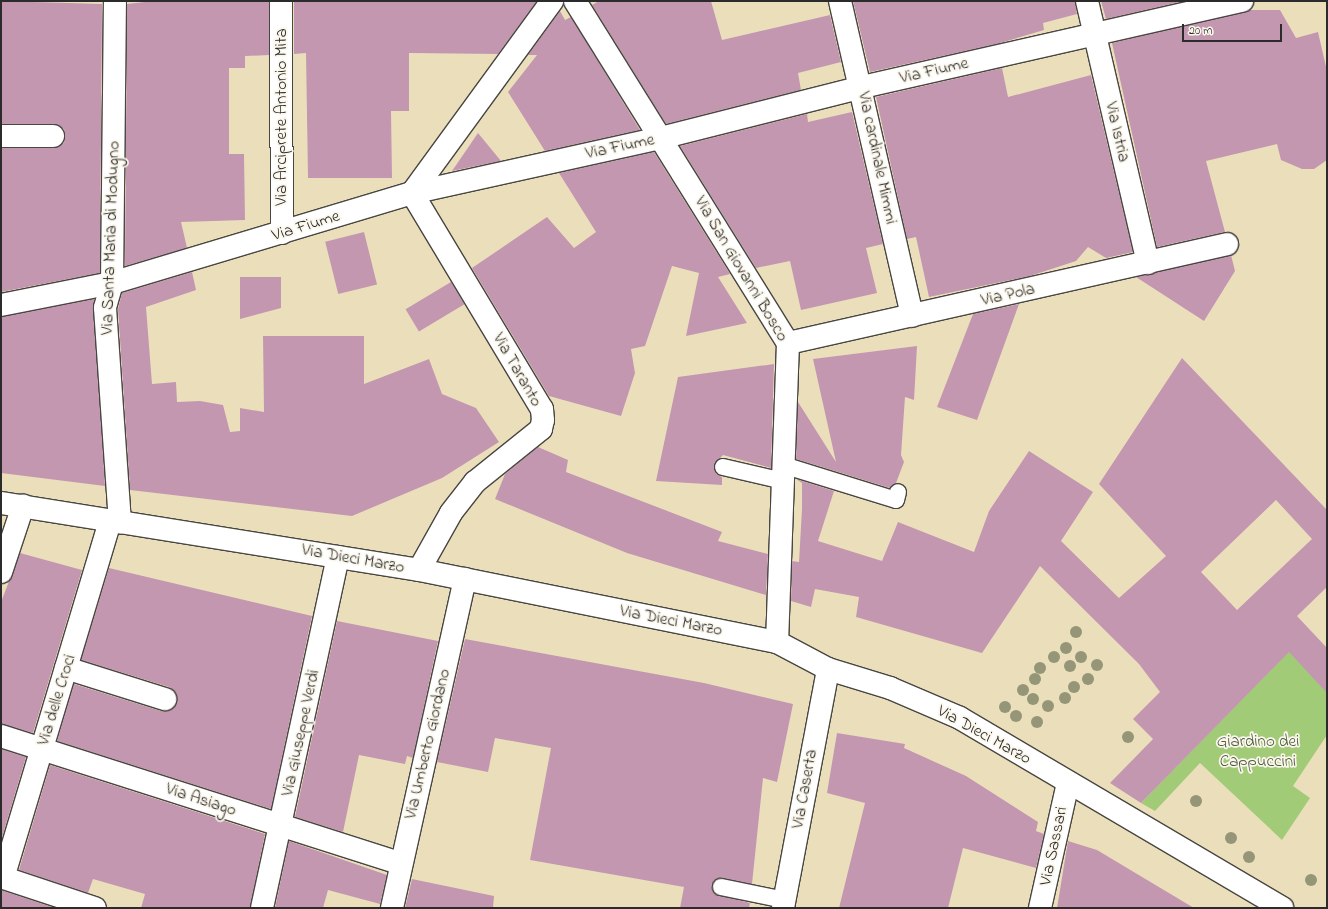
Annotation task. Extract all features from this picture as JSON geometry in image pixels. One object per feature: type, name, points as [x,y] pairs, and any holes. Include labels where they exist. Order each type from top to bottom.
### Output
[{"type":"street","name":"Via Santa Maria di Modugno","points":[[115,1],[112,283],[105,308],[115,522]]},
{"type":"street","name":"Via Arciprete Antonio Mita","points":[[281,1],[282,233]]},
{"type":"street","points":[[412,193],[552,1]]},
{"type":"street","name":"Via San Giovanni Bosco","points":[[575,1],[788,343],[777,642]]},
{"type":"street","name":"Via cardinale Mimmi","points":[[840,1],[862,87],[912,316]]},
{"type":"street","name":"Via Istria","points":[[1087,1],[1148,263]]},
{"type":"street","name":"Via Fiume","points":[[1,305],[112,283],[412,193],[661,138],[862,87],[1242,1]]},
{"type":"street","points":[[1,136],[53,136]]},
{"type":"street","name":"Via Taranto","points":[[412,193],[542,409],[543,420],[541,429],[475,482],[451,514],[418,570]]},
{"type":"street","name":"Via Pola","points":[[788,343],[1227,244]]},
{"type":"street","name":"Via Dieci Marzo","points":[[1,503],[418,570],[777,642],[828,669],[890,688],[960,718],[1282,908]]},
{"type":"street","points":[[1,572],[23,506]]},
{"type":"street","name":"Via delle Croci","points":[[2,878],[66,668],[115,522]]},
{"type":"street","name":"Via Giuseppe Verdi","points":[[262,908],[338,557]]},
{"type":"street","name":"Via Umberto Giordano","points":[[392,908],[465,580]]},
{"type":"street","points":[[66,668],[164,699]]},
{"type":"street","name":"Via Caserta","points":[[784,904],[828,669]]},
{"type":"street","name":"Via Asiago","points":[[1,736],[401,864]]},
{"type":"street","name":"Via Sassari","points":[[1040,908],[1068,783]]},
{"type":"street","points":[[2,878],[95,908]]},
{"type":"lane","points":[[723,467],[783,473],[896,500],[898,492]]},
{"type":"lane","points":[[721,887],[784,904]]},
{"type":"green space","name":"Giardino dei Cappuccini","points":[[1291,649],[1327,688],[1327,735],[1293,786],[1310,798],[1282,840],[1200,763],[1155,811],[1141,803]]},
{"type":"building","points":[[1,1],[102,4],[100,273],[1,292],[1,148],[53,148],[64,143],[65,136],[64,129],[53,124],[1,124]]},
{"type":"building","points":[[153,1],[269,1],[269,55],[245,56],[245,68],[229,68],[229,154],[244,154],[245,220],[181,222],[187,248],[125,266],[127,4]]},
{"type":"building","points":[[294,1],[537,1],[498,54],[409,53],[409,111],[391,111],[392,178],[308,178],[306,53],[294,54]]},
{"type":"building","points":[[599,1],[711,1],[722,40],[830,15],[841,62],[798,73],[801,90],[666,124],[592,5]]},
{"type":"building","points":[[853,1],[1075,1],[1077,14],[1043,23],[1044,30],[997,44],[870,72]]},
{"type":"building","points":[[1101,1],[1185,1],[1106,19]]},
{"type":"building","points":[[1250,10],[1280,10],[1296,38],[1318,32],[1327,71],[1327,160],[1314,169],[1302,169],[1281,160],[1277,144],[1206,161],[1225,232],[1157,247],[1112,43]]},
{"type":"building","points":[[560,11],[565,20],[571,17],[640,130],[545,151],[508,92],[537,55],[528,55]]},
{"type":"building","points":[[1002,68],[1008,97],[1091,75],[1133,252],[1106,258],[1088,247],[1076,261],[1030,276],[929,297],[916,237],[907,239],[876,97]]},
{"type":"building","points":[[852,112],[883,244],[866,248],[877,293],[801,310],[790,261],[756,268],[680,146],[807,114],[808,122]]},
{"type":"building","points":[[478,133],[501,161],[452,171]]},
{"type":"building","points":[[654,152],[730,274],[718,277],[747,323],[686,336],[699,273],[672,266],[645,346],[631,349],[635,373],[621,416],[549,396],[472,268],[547,217],[574,248],[596,232],[559,173]]},
{"type":"building","points":[[364,232],[377,284],[338,294],[325,242]]},
{"type":"building","points":[[1231,255],[1235,271],[1204,321],[1136,277]]},
{"type":"building","points":[[192,272],[196,290],[146,307],[152,384],[176,382],[177,402],[200,401],[223,405],[230,432],[240,431],[240,408],[264,412],[263,336],[364,336],[364,384],[429,359],[442,394],[476,408],[499,442],[442,478],[352,516],[130,490],[118,309],[122,293]]},
{"type":"building","points":[[240,277],[281,277],[281,308],[240,319]]},
{"type":"building","points":[[451,282],[464,304],[419,332],[406,309]]},
{"type":"building","points":[[94,299],[105,486],[1,473],[1,317]]},
{"type":"building","points":[[1019,304],[977,420],[937,407],[973,314]]},
{"type":"building","points":[[917,346],[914,400],[905,397],[901,455],[904,462],[896,483],[890,488],[796,459],[798,402],[836,462],[813,359]]},
{"type":"building","points":[[1182,358],[1327,510],[1327,587],[1297,616],[1327,648],[1327,693],[1289,652],[1141,803],[1110,783],[1153,739],[1133,719],[1160,692],[1139,664],[1040,566],[982,653],[856,617],[859,597],[815,589],[811,607],[791,601],[792,561],[799,562],[802,509],[802,483],[796,479],[834,491],[818,541],[882,561],[898,522],[974,552],[989,511],[1029,451],[1093,492],[1061,541],[1119,598],[1166,556],[1099,484]],"holes":[[[1276,500],[1312,539],[1237,610],[1201,572]]]},
{"type":"building","points":[[774,364],[771,468],[723,455],[714,465],[716,474],[722,477],[722,485],[656,481],[678,377]]},
{"type":"building","points":[[538,447],[568,460],[566,472],[722,532],[718,541],[768,554],[766,595],[627,553],[495,499],[505,474]]},
{"type":"building","points":[[20,553],[82,570],[33,733],[1,724],[1,602]]},
{"type":"building","points":[[109,568],[312,616],[271,809],[57,741],[74,684],[161,711],[173,708],[177,702],[174,691],[169,687],[81,660]]},
{"type":"building","points":[[337,621],[438,641],[413,758],[407,756],[405,764],[359,755],[343,832],[295,817]]},
{"type":"building","points":[[465,639],[704,683],[793,704],[777,782],[763,778],[752,884],[722,878],[712,885],[715,894],[750,903],[749,908],[680,908],[684,887],[530,860],[551,748],[495,738],[488,772],[437,762]]},
{"type":"building","points":[[837,733],[905,744],[904,748],[966,776],[1038,822],[1036,831],[1044,834],[1036,868],[963,848],[948,908],[839,908],[865,803],[827,793]]},
{"type":"building","points":[[1,749],[26,757],[1,841]]},
{"type":"building","points":[[50,765],[265,834],[250,908],[141,908],[145,894],[93,879],[88,893],[19,870]]},
{"type":"building","points":[[289,841],[387,875],[380,904],[328,890],[323,908],[275,908]]},
{"type":"building","points":[[1068,841],[1097,850],[1194,908],[1057,908]]},
{"type":"building","points":[[412,879],[494,896],[493,908],[405,908]]},
{"type":"building","points":[[1,890],[55,908],[1,908]]}]
